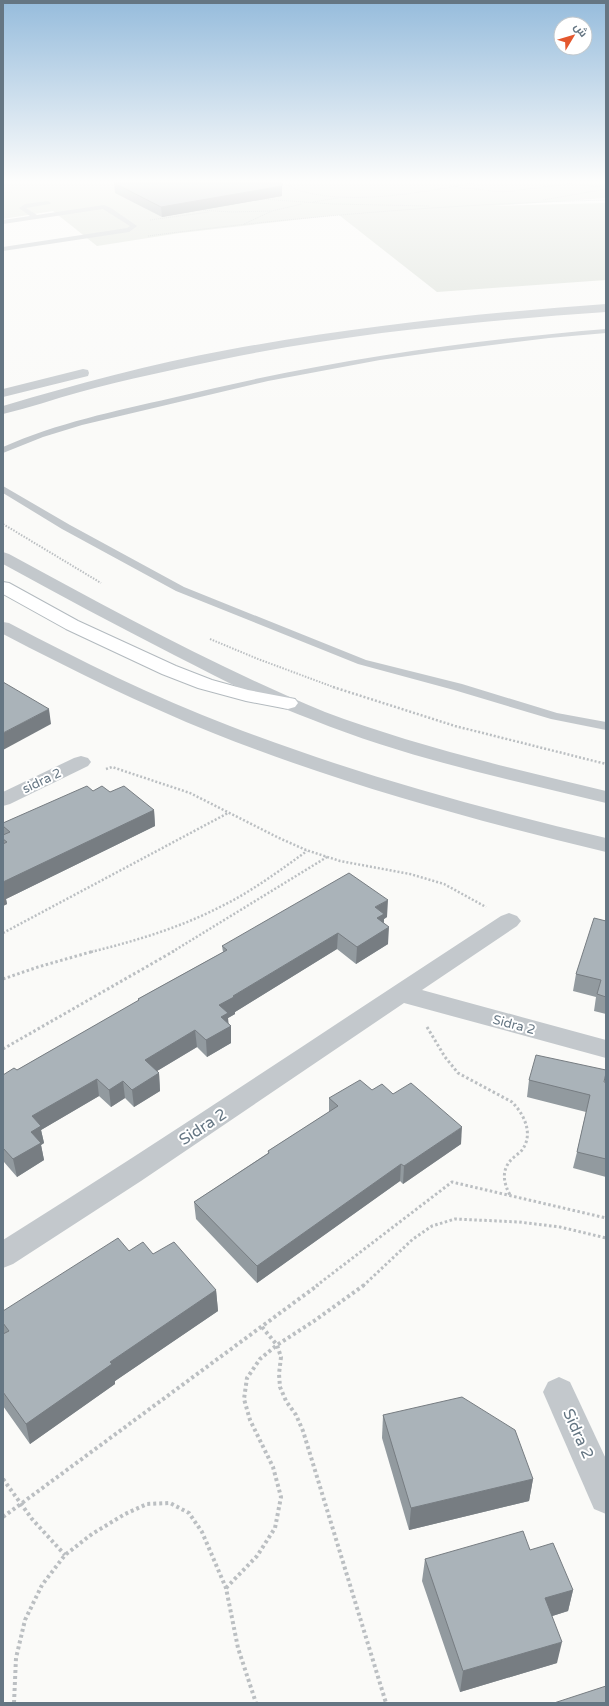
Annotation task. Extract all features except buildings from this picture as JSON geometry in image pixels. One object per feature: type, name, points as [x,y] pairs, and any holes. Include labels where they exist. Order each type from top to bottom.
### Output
[{"type":"main road","points":[[3,587],[72,625],[169,670],[212,686],[288,704]]},
{"type":"street","points":[[290,331],[459,309],[549,300],[606,297]]},
{"type":"street","points":[[4,410],[139,374],[275,346],[396,328],[479,318],[606,308]]},
{"type":"street","points":[[3,393],[95,370]]},
{"type":"street","points":[[3,557],[86,603],[288,704],[363,732],[458,761],[606,797]]},
{"type":"street","points":[[3,627],[150,700],[296,756],[378,784],[466,810],[606,845]]},
{"type":"street","name":"sidra 2","points":[[3,800],[81,762]]},
{"type":"street","name":"Sidra 2","points":[[3,1255],[404,995],[508,921]]},
{"type":"street","name":"Sidra 2","points":[[404,995],[606,1049]]},
{"type":"street","name":"Sidra 2","points":[[559,1392],[606,1497]]},
{"type":"lane","points":[[3,450],[62,428],[230,386],[338,364],[547,335],[606,331]]},
{"type":"lane","points":[[3,489],[66,527],[180,589],[362,662],[458,687],[555,716],[606,726]]},
{"type":"path","points":[[3,524],[107,586]]},
{"type":"path","points":[[204,637],[296,674],[397,708],[454,726],[606,764]]},
{"type":"path","points":[[81,762],[97,773],[112,767],[199,797],[262,831],[307,851],[444,884],[470,896],[508,921]]},
{"type":"path","points":[[3,933],[229,813]]},
{"type":"path","points":[[3,978],[60,960],[148,937],[189,921],[227,904],[262,884],[307,851]]},
{"type":"path","points":[[3,1049],[165,956],[327,857]]},
{"type":"path","points":[[404,995],[450,1066],[459,1074],[505,1097],[516,1106],[524,1116],[528,1127],[527,1139],[522,1150],[510,1160],[502,1177],[510,1196]]},
{"type":"path","points":[[3,1517],[262,1327],[452,1182],[606,1218]]},
{"type":"path","points":[[226,1588],[257,1556],[275,1528],[280,1497],[273,1467],[250,1420],[244,1399],[247,1378],[260,1359],[277,1345],[358,1290],[413,1239],[432,1226],[455,1219],[520,1222],[560,1227],[606,1238]]},
{"type":"path","points":[[262,1327],[277,1345],[281,1357],[279,1374],[280,1387],[286,1401],[296,1414],[303,1432],[386,1703]]},
{"type":"path","points":[[3,1479],[42,1532],[65,1555]]},
{"type":"path","points":[[14,1703],[16,1658],[25,1620],[42,1585],[65,1555],[92,1534],[125,1514],[147,1504],[170,1503],[189,1513],[202,1532],[226,1588],[238,1648],[256,1703]]},
{"type":"shaded area","points":[[400,263],[606,263],[606,280],[437,292]]}]
